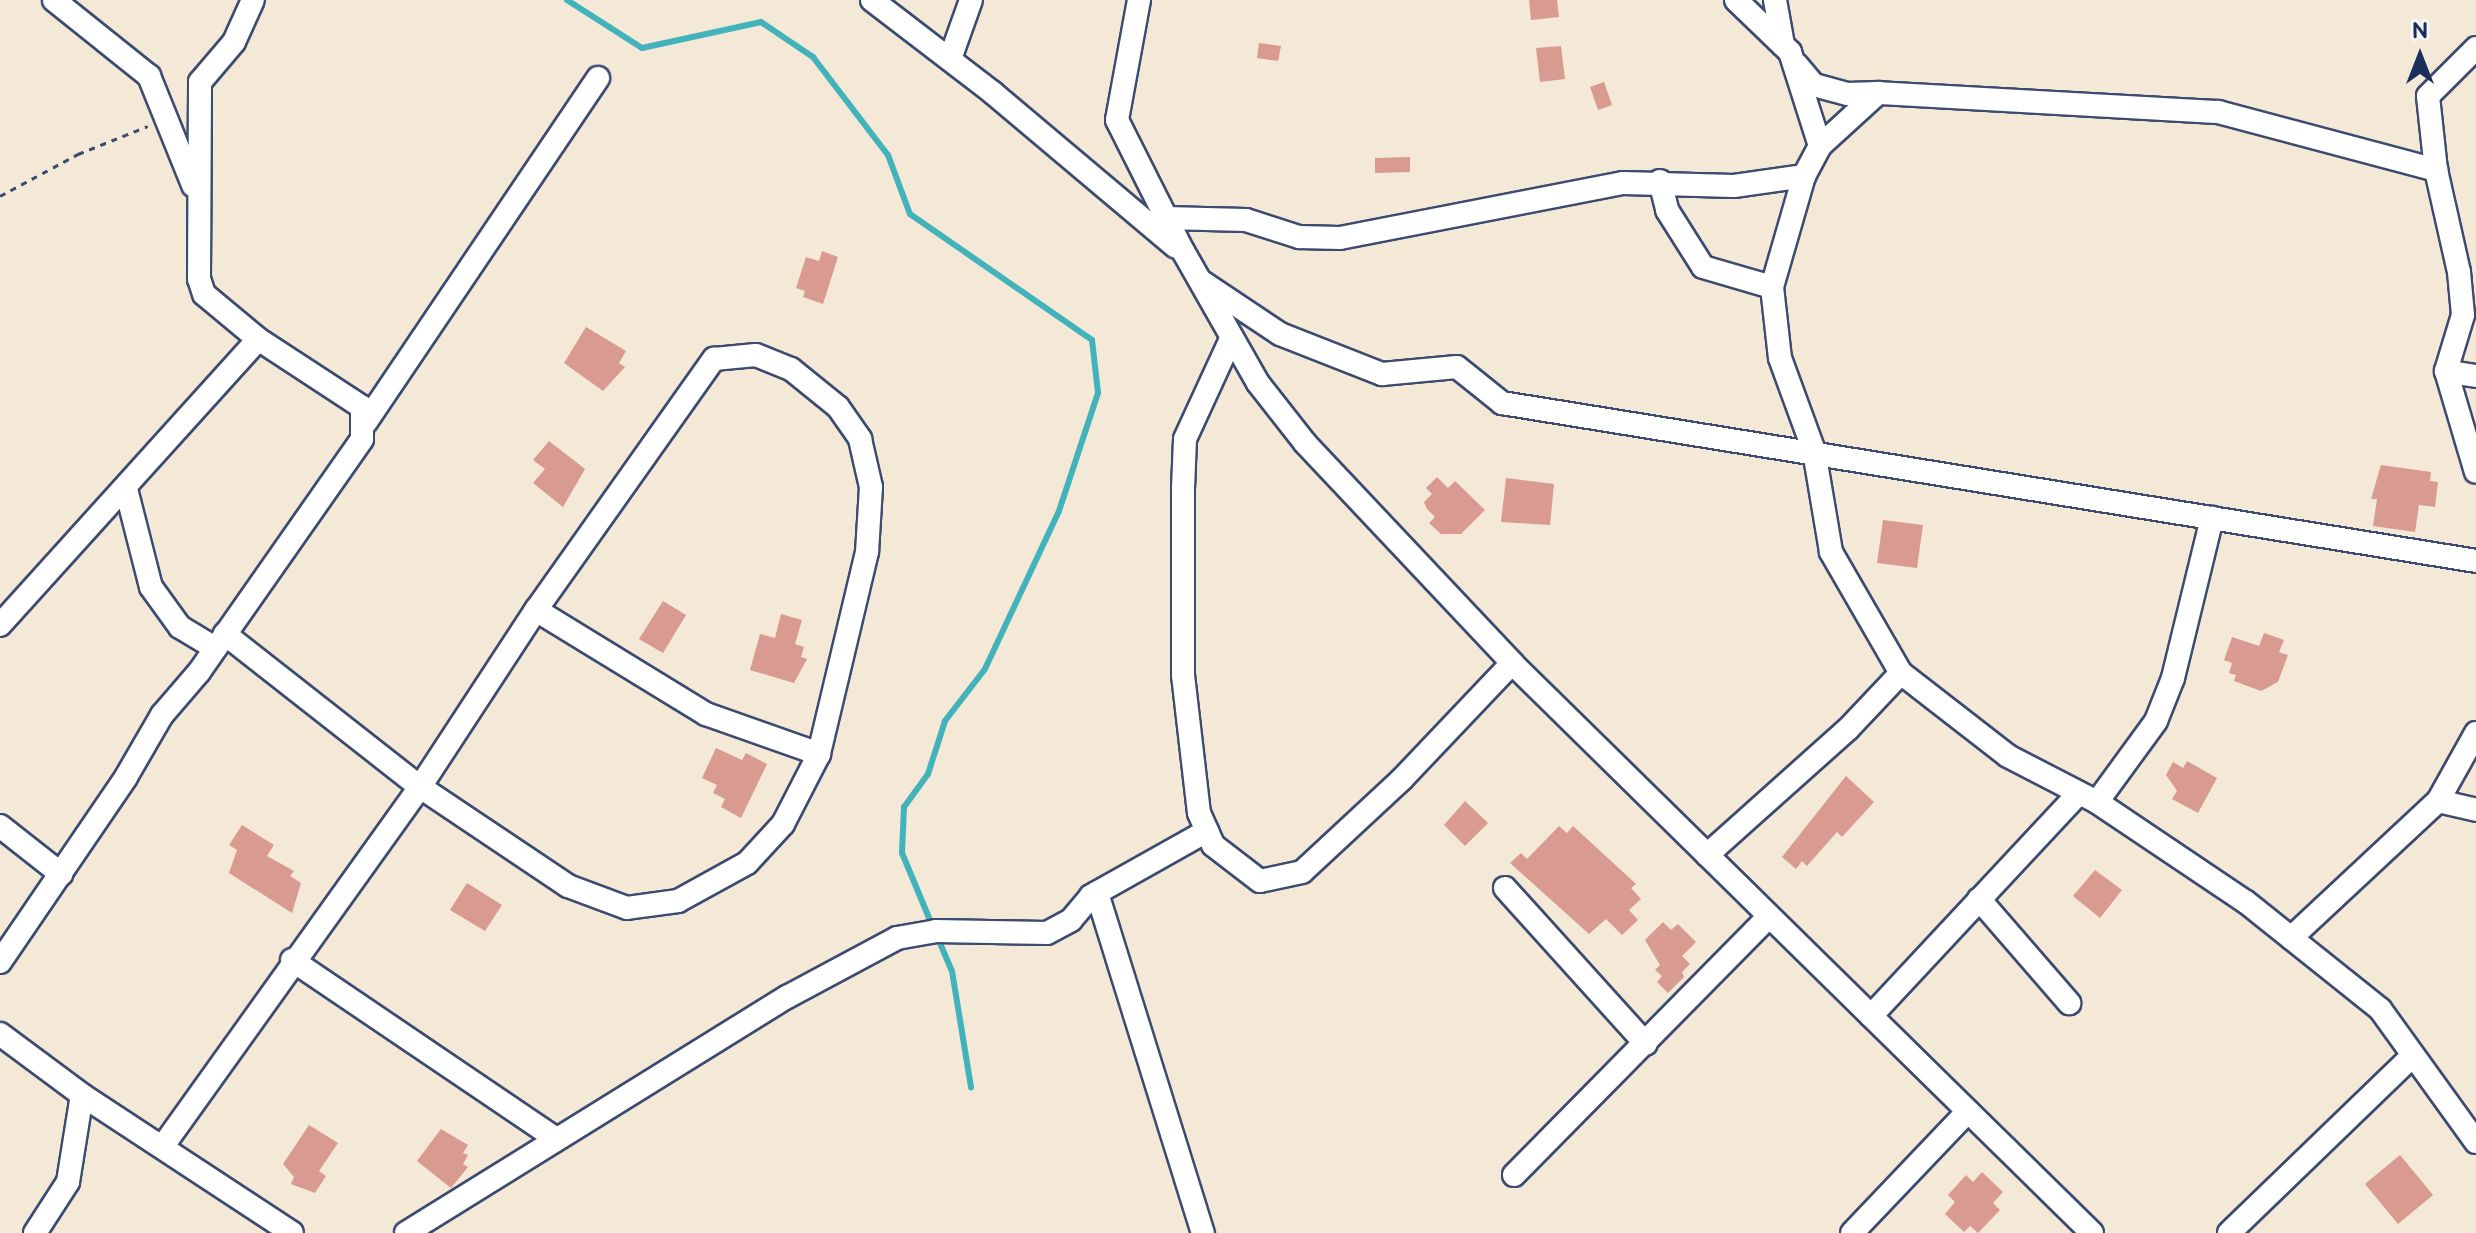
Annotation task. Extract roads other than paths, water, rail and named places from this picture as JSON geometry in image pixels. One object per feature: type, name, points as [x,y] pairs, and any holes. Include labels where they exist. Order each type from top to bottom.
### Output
[{"type":"street","points":[[54,0],[142,67],[168,118],[198,198]]},
{"type":"street","points":[[253,0],[234,42],[200,82],[198,198],[204,294],[258,339],[362,407],[366,422]]},
{"type":"street","points":[[872,0],[950,59],[1183,251]]},
{"type":"street","points":[[950,59],[971,0]]},
{"type":"street","points":[[1139,0],[1117,120],[1165,218],[1258,383],[1305,443],[1512,663],[2092,1233]]},
{"type":"street","points":[[1736,0],[1788,52],[1814,85],[1847,94],[1878,93],[2218,112],[2436,170]]},
{"type":"street","points":[[1775,0],[1788,52],[1820,146]]},
{"type":"street","points":[[2476,48],[2428,96],[2436,170],[2459,272],[2463,315],[2446,371],[2476,472]]},
{"type":"street","points":[[0,962],[61,874],[162,715],[220,641],[362,439],[366,422],[598,78]]},
{"type":"street","points":[[1878,93],[1820,146],[1804,176],[1772,287],[1780,358],[1814,451],[1831,552],[1901,673],[2008,756],[2088,797],[2291,938],[2380,1009],[2411,1057],[2476,1142]]},
{"type":"street","points":[[1165,218],[1246,220],[1299,237],[1340,238],[1394,231],[1488,206],[1535,204],[1596,186],[1660,181],[1734,186],[1804,176]]},
{"type":"street","points":[[1660,181],[1667,210],[1703,267],[1772,287]]},
{"type":"street","points":[[1199,280],[1280,334],[1382,374],[1457,367],[1502,403],[1814,451],[2476,561]]},
{"type":"street","points":[[0,625],[126,489],[258,339]]},
{"type":"street","points":[[1231,339],[1185,439],[1184,451],[1183,675],[1199,813],[1207,831],[1228,860],[1260,881],[1302,872],[1402,779],[1512,663]]},
{"type":"street","points":[[126,489],[151,587],[180,627],[220,641],[420,787],[568,886],[627,908],[678,901],[747,863],[783,824],[819,754],[867,552],[871,487],[860,439],[838,407],[791,369],[756,355],[714,359],[536,610],[420,787],[292,960],[163,1146]]},
{"type":"street","points":[[2446,371],[2476,376]]},
{"type":"street","points":[[1871,1016],[1979,899],[2088,797],[2156,721],[2181,647],[2212,518]]},
{"type":"street","points":[[536,610],[706,714],[819,754]]},
{"type":"street","points":[[1707,855],[1848,729],[1901,673]]},
{"type":"street","points":[[2291,938],[2438,801],[2476,733]]},
{"type":"street","points":[[2438,801],[2476,810]]},
{"type":"street","points":[[0,826],[61,874]]},
{"type":"street","points":[[406,1233],[787,997],[897,938],[935,931],[1047,933],[1071,920],[1097,893],[1207,831]]},
{"type":"street","points":[[1505,888],[1646,1044]]},
{"type":"street","points":[[1097,893],[1203,1233]]},
{"type":"street","points":[[1979,899],[2069,1003]]},
{"type":"street","points":[[1514,1175],[1769,916]]},
{"type":"street","points":[[292,960],[556,1139]]},
{"type":"street","points":[[0,1034],[82,1095],[292,1233]]},
{"type":"street","points":[[2229,1233],[2411,1057]]},
{"type":"street","points":[[35,1233],[68,1182],[82,1095]]},
{"type":"street","points":[[1852,1233],[1968,1111]]},
{"type":"waterway","points":[[567,0],[642,48],[761,22],[813,57],[888,155],[910,214],[1092,340],[1098,393],[1059,511],[985,669],[945,721],[928,774],[904,807],[902,853],[932,925]]},
{"type":"waterway","points":[[937,936],[952,971],[971,1087]]}]
